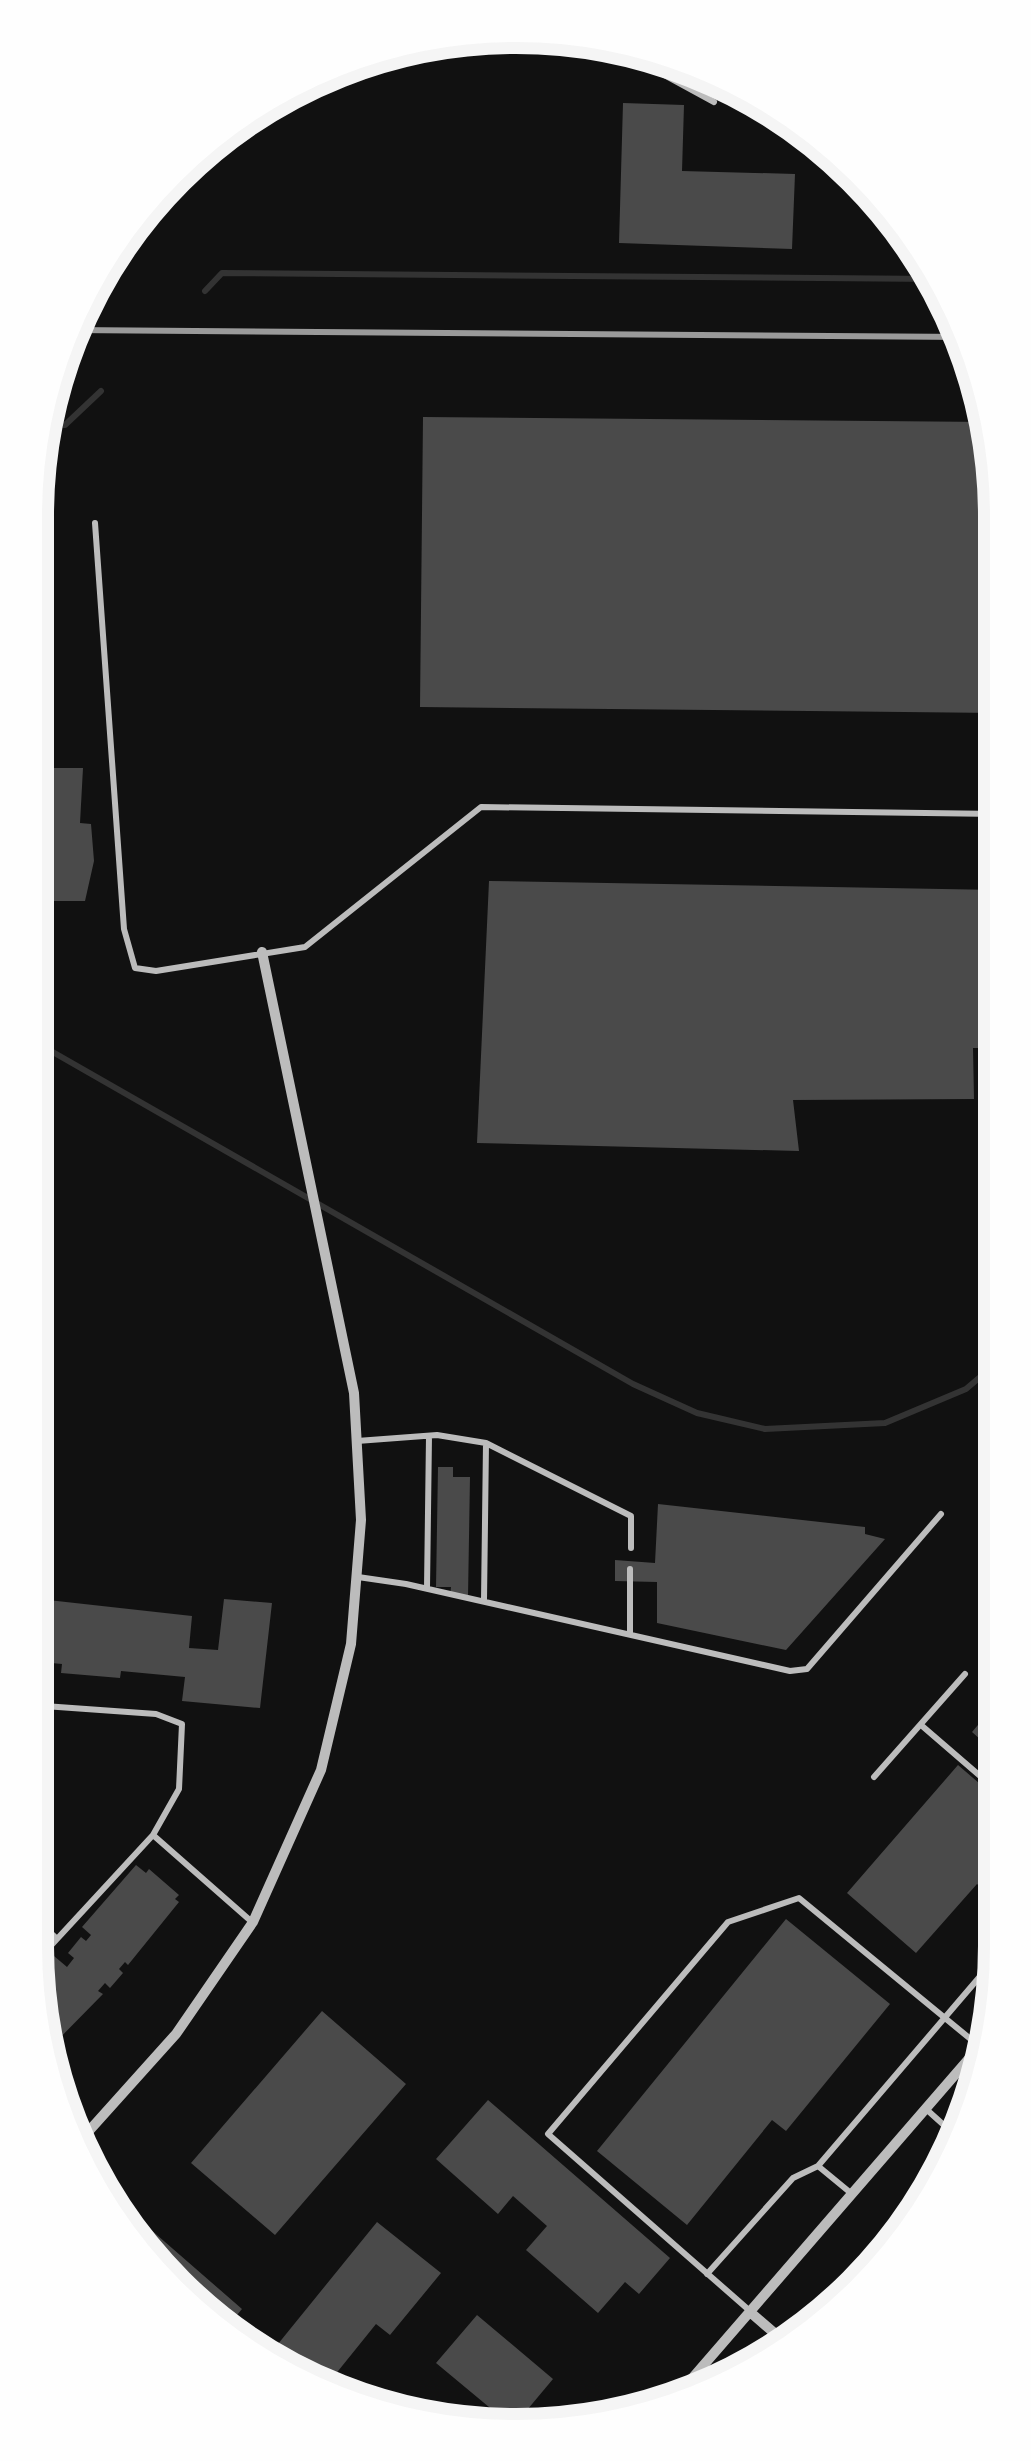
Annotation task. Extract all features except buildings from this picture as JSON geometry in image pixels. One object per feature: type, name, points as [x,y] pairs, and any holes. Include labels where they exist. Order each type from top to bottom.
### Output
[{"type":"street","points":[[87,2133],[176,2034],[253,1922],[321,1770],[351,1644],[361,1520],[354,1393],[262,952]]},
{"type":"street","points":[[691,2379],[971,2055]]},
{"type":"street","points":[[750,2312],[776,2335]]},
{"type":"lane","points":[[650,67],[714,102]]},
{"type":"lane","points":[[95,523],[124,928],[135,968],[156,971],[305,947],[481,807],[984,814]]},
{"type":"lane","points":[[427,1588],[429,1436]]},
{"type":"lane","points":[[357,1442],[429,1436],[486,1443],[631,1516],[630,1548]]},
{"type":"lane","points":[[484,1601],[486,1443]]},
{"type":"lane","points":[[356,1576],[427,1588],[790,1671],[808,1669],[941,1514]]},
{"type":"lane","points":[[630,1569],[630,1634]]},
{"type":"lane","points":[[874,1777],[965,1674]]},
{"type":"lane","points":[[48,1706],[156,1714],[182,1724],[179,1789],[154,1835],[48,1947]]},
{"type":"lane","points":[[921,1725],[984,1780]]},
{"type":"lane","points":[[154,1835],[253,1922]]},
{"type":"lane","points":[[750,2312],[548,2134],[728,1922],[798,1898],[975,2037]]},
{"type":"lane","points":[[48,1931],[56,1938]]},
{"type":"lane","points":[[707,2274],[793,2178],[818,2166],[982,1974]]},
{"type":"lane","points":[[925,2108],[947,2128]]},
{"type":"lane","points":[[818,2166],[852,2194]]},
{"type":"waterway","points":[[205,291],[222,273],[919,279]]},
{"type":"waterway","points":[[56,425],[65,425],[101,391]]},
{"type":"waterway","points":[[48,1049],[633,1384],[697,1413],[765,1429],[885,1423],[966,1389],[984,1374]]},
{"type":"railway","points":[[86,330],[948,337]]}]
